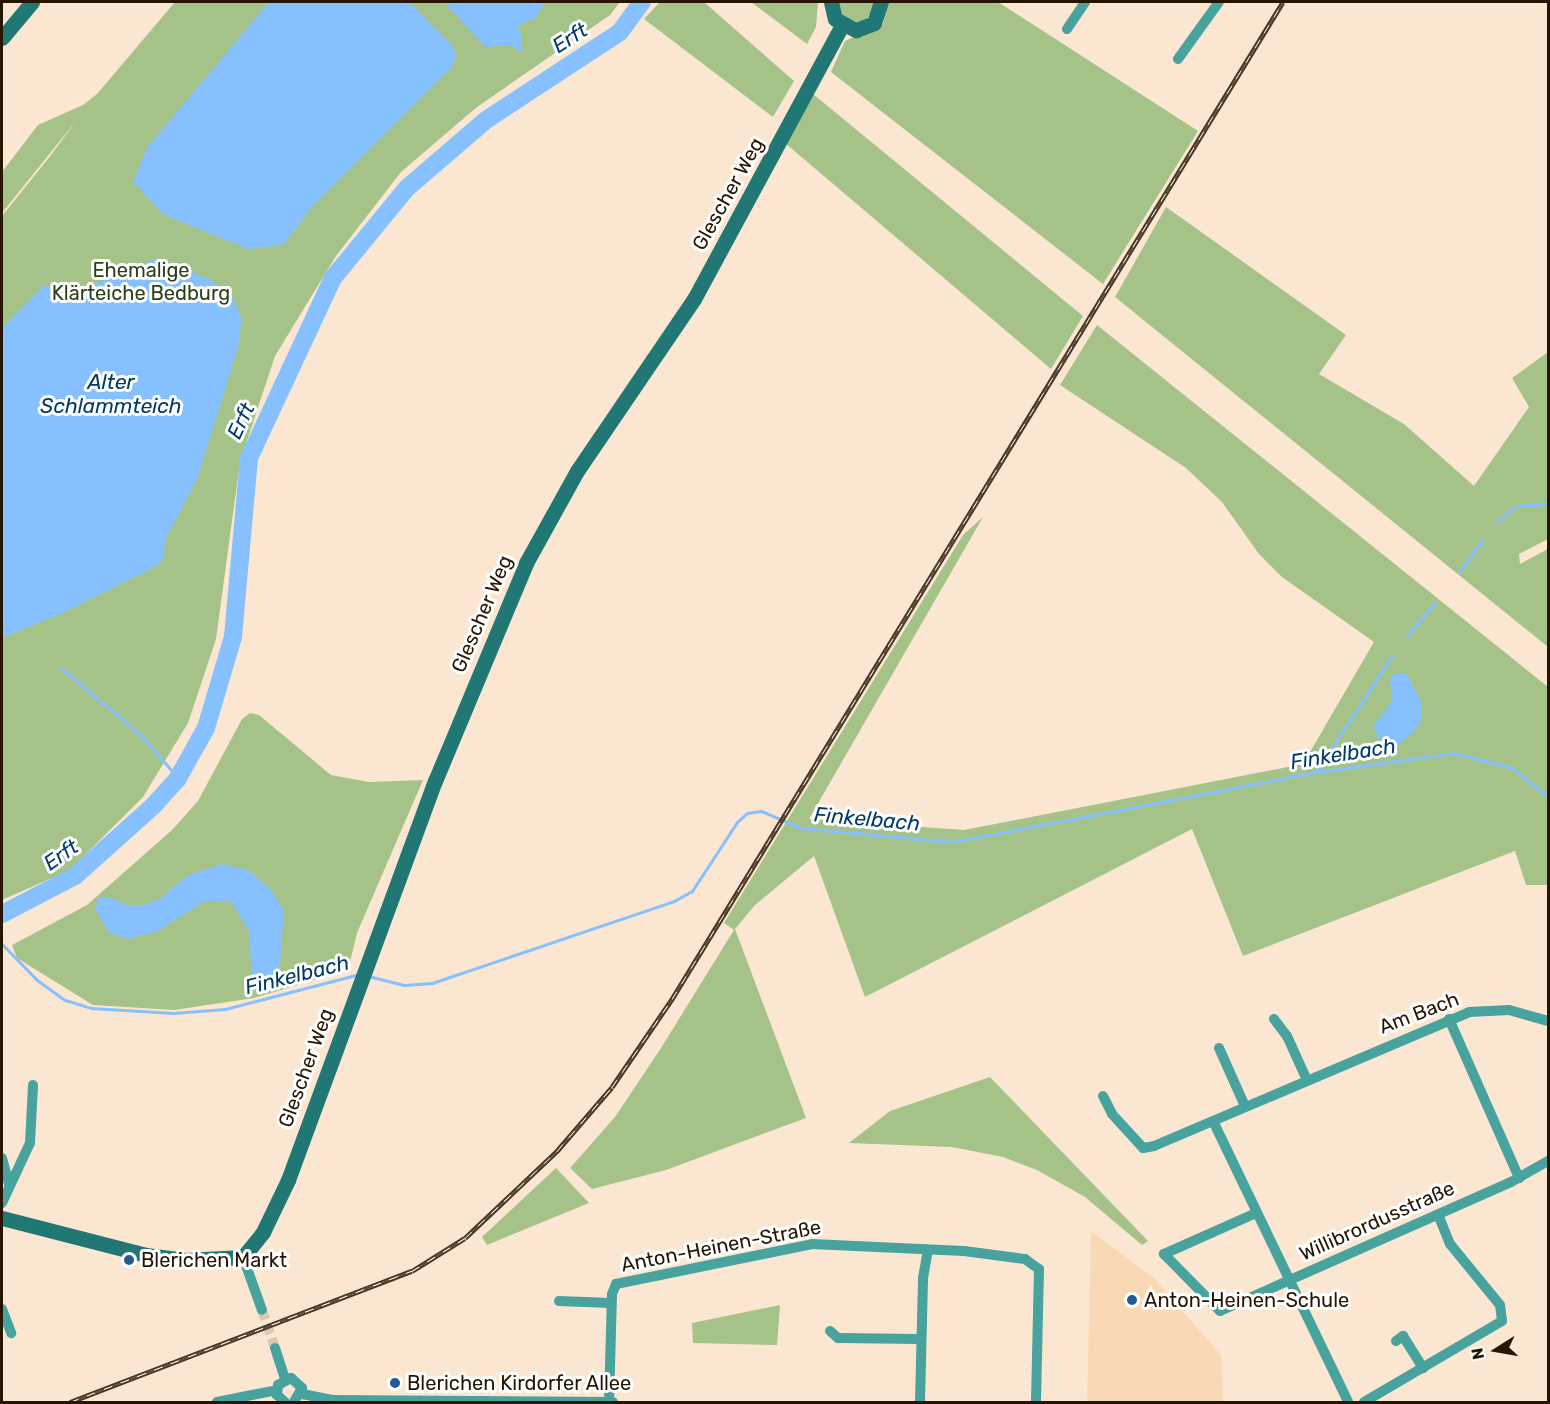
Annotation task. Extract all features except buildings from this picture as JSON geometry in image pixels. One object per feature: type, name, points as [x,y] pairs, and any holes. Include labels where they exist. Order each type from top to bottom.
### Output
[{"type":"street","points":[[2,38],[32,2]]},
{"type":"street","points":[[831,2],[831,11],[842,25],[856,30],[867,27],[877,18],[881,2]]},
{"type":"street","points":[[1067,28],[1084,2]]},
{"type":"street","points":[[1178,59],[1219,2]]},
{"type":"street","name":"Glescher Weg","points":[[243,1257],[275,1212],[365,965],[450,743],[544,527],[694,299],[800,107],[842,25]]},
{"type":"street","name":"Am Bach","points":[[1103,1096],[1112,1114],[1143,1148],[1213,1121],[1468,1012],[1500,1010],[1530,1013],[1548,1021]]},
{"type":"street","points":[[1274,1019],[1287,1036],[1307,1080]]},
{"type":"street","points":[[1449,1019],[1519,1178]]},
{"type":"street","points":[[1219,1048],[1245,1106]]},
{"type":"street","points":[[2,1203],[9,1185],[19,1173],[30,1143],[33,1085]]},
{"type":"street","points":[[1213,1121],[1287,1281],[1348,1402]]},
{"type":"street","points":[[2,1158],[9,1185]]},
{"type":"street","name":"Willibrordusstraße","points":[[1256,1213],[1164,1254],[1220,1311],[1519,1178],[1548,1161]]},
{"type":"street","points":[[1364,1402],[1502,1321],[1500,1305],[1450,1244],[1437,1214]]},
{"type":"street","points":[[2,1218],[146,1255],[184,1260],[243,1257],[262,1310]]},
{"type":"street","name":"Anton-Heinen-Straße","points":[[611,1402],[611,1303],[616,1284],[622,1280],[813,1244],[928,1250],[1025,1259],[1039,1269],[1036,1402]]},
{"type":"street","points":[[920,1402],[923,1278],[928,1250]]},
{"type":"street","name":"Anton-Heinen-Straße","points":[[559,1301],[611,1303]]},
{"type":"street","points":[[2,1309],[11,1333]]},
{"type":"street","points":[[830,1331],[838,1338],[921,1339]]},
{"type":"street","points":[[1403,1336],[1424,1368]]},
{"type":"street","points":[[275,1348],[285,1379]]},
{"type":"street","points":[[217,1402],[277,1390],[285,1379]]},
{"type":"street","points":[[285,1379],[299,1382],[302,1394]]},
{"type":"street","points":[[277,1390],[285,1402]]},
{"type":"street","points":[[302,1394],[332,1400],[611,1402]]},
{"type":"street","points":[[294,1402],[302,1394]]},
{"type":"shaded area","name":"Anton-Heinen-Schule","points":[[1091,1231],[1154,1278],[1221,1355],[1223,1402],[1087,1402]]},
{"type":"green space","name":"Ehemalige Klärteiche Bedburg","points":[[175,2],[620,2],[610,15],[477,107],[401,172],[336,256],[275,356],[240,462],[216,639],[188,723],[143,797],[70,870],[2,900],[2,216],[76,121],[2,213],[2,172],[38,125],[83,105],[97,94]]},
{"type":"green space","points":[[660,2],[704,2],[794,81],[773,117],[644,19]]},
{"type":"green space","points":[[751,2],[818,2],[816,27],[807,44]]},
{"type":"green space","points":[[837,2],[875,2],[873,13],[861,23],[841,17]]},
{"type":"green space","points":[[888,2],[998,2],[1198,131],[1103,284],[831,72],[845,41],[883,24]]},
{"type":"green space","points":[[813,94],[1083,316],[1051,369],[785,143]]},
{"type":"green space","points":[[1166,207],[1346,335],[1319,374],[1404,424],[1474,486],[1529,407],[1512,378],[1548,352],[1548,539],[1519,554],[1520,564],[1548,549],[1548,647],[1115,297]]},
{"type":"green space","points":[[1097,325],[1548,687],[1548,885],[1526,885],[1515,851],[1243,956],[1192,829],[865,997],[814,856],[755,905],[735,929],[806,1118],[666,1170],[592,1189],[570,1168],[615,1117],[661,1048],[734,930],[724,923],[963,535],[983,517],[809,819],[964,830],[1303,764],[1374,642],[1282,577],[1259,554],[1222,502],[1186,468],[1060,385]]},
{"type":"green space","points":[[250,713],[259,715],[331,775],[369,782],[423,780],[357,933],[348,970],[254,998],[174,1010],[93,1005],[17,958],[12,945],[87,905],[172,830],[198,801],[242,719]]},
{"type":"green space","points":[[990,1077],[1148,1241],[1142,1245],[1085,1197],[1037,1170],[1003,1157],[952,1147],[849,1143],[890,1111]]},
{"type":"green space","points":[[556,1168],[589,1203],[487,1245],[482,1237]]},
{"type":"green space","points":[[780,1305],[777,1345],[693,1343],[692,1323]]},
{"type":"water","points":[[269,2],[409,2],[453,47],[456,55],[453,66],[311,208],[283,245],[248,249],[164,215],[133,182],[147,148]]},
{"type":"water","points":[[444,2],[545,2],[536,18],[517,26],[522,35],[522,53],[511,45],[485,47]]},
{"type":"water","name":"Alter Schlammteich","points":[[158,258],[211,280],[233,298],[242,319],[238,348],[197,479],[166,538],[163,559],[155,567],[65,612],[2,638],[2,328],[43,286],[80,290]]},
{"type":"water","points":[[1406,673],[1422,703],[1422,719],[1414,732],[1394,748],[1384,748],[1373,727],[1392,701],[1390,681],[1394,674]]},
{"type":"water","points":[[223,864],[248,870],[269,888],[284,910],[279,977],[274,982],[258,985],[252,982],[249,931],[231,902],[205,901],[158,931],[128,939],[109,932],[95,909],[98,898],[109,897],[126,905],[143,905],[160,899],[186,876]]},
{"type":"waterway","name":"Erft","points":[[2,914],[75,876],[154,805],[178,778],[206,728],[233,637],[249,458],[333,278],[407,188],[486,120],[620,32],[642,2]]},
{"type":"waterway","points":[[1497,522],[1516,506],[1548,504]]},
{"type":"waterway","points":[[1459,572],[1482,541]]},
{"type":"waterway","points":[[1407,636],[1435,602]]},
{"type":"waterway","points":[[1316,772],[1392,656]]},
{"type":"waterway","points":[[61,668],[142,736],[178,778]]},
{"type":"waterway","name":"Finkelbach","points":[[368,976],[404,985],[432,983],[674,901],[692,891],[737,822],[747,813],[761,811],[801,828],[953,842],[1316,772],[1454,753],[1512,768],[1548,797]]},
{"type":"waterway","name":"Finkelbach","points":[[2,944],[37,980],[65,1000],[91,1008],[173,1013],[225,1009],[359,974]]},
{"type":"tunnel","points":[[262,1310],[275,1348]]},
{"type":"railway","points":[[70,1402],[412,1271],[465,1238],[557,1151],[612,1087],[672,999],[1283,2]]},
{"type":"place","name":"Blerichen Markt","points":[[129,1260]]},
{"type":"place","name":"Anton-Heinen-Schule","points":[[1132,1300]]},
{"type":"place","name":"Blerichen Kirdorfer Allee","points":[[395,1383]]}]
